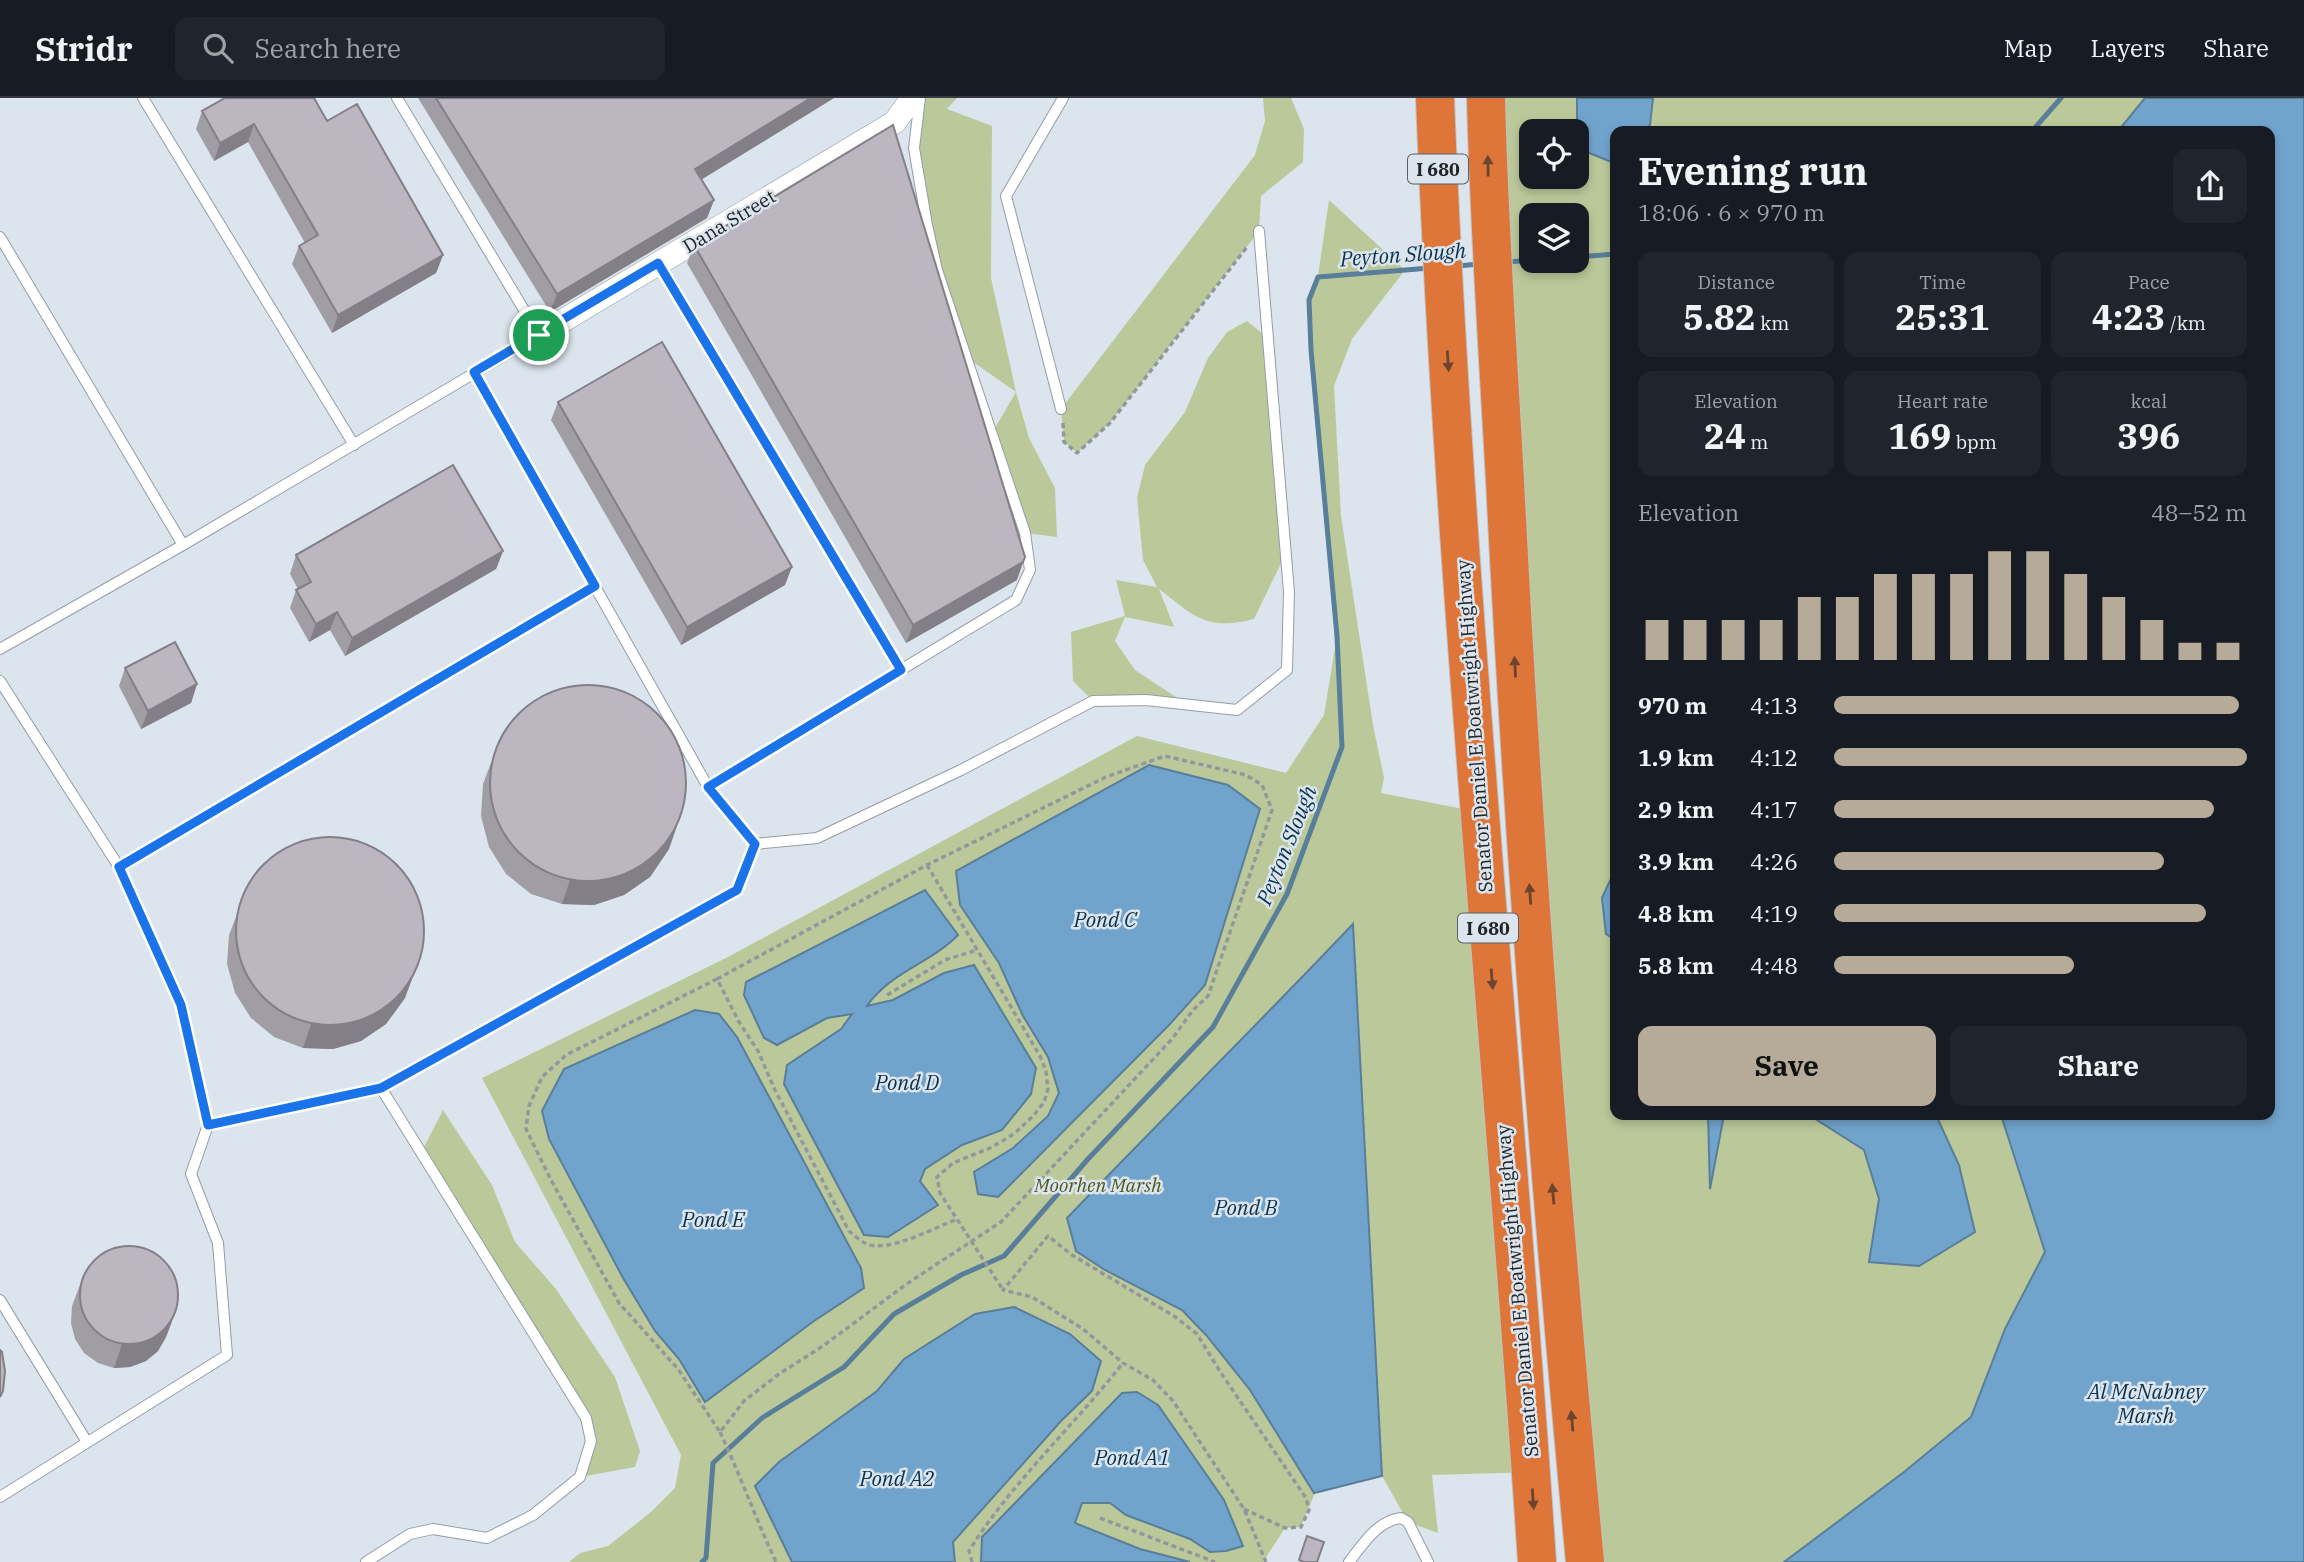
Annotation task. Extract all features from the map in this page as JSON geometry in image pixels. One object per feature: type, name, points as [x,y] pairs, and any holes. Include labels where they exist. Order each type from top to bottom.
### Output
[{"type":"highway","name":"Senator Daniel E Boatwright Highway","points":[[1435,98],[1443,293],[1478,798],[1537,1562]]},
{"type":"highway","name":"I 680","points":[[1486,98],[1490,234],[1533,937],[1585,1562]]},
{"type":"street","name":"Dana Street","points":[[539,335],[895,122],[912,98]]},
{"type":"lane","points":[[143,98],[354,444]]},
{"type":"lane","points":[[0,649],[183,545],[539,335],[397,98]]},
{"type":"lane","points":[[708,787],[1016,600],[1030,569],[1025,533],[934,259],[914,148],[920,98]]},
{"type":"lane","points":[[1061,409],[1006,195],[1063,98]]},
{"type":"lane","points":[[755,844],[817,838],[961,770],[1093,701],[1146,700],[1237,710],[1287,670],[1289,592],[1259,231]]},
{"type":"lane","points":[[0,237],[183,545]]},
{"type":"lane","points":[[658,263],[901,670]]},
{"type":"lane","points":[[474,372],[708,787],[755,844]]},
{"type":"lane","points":[[119,867],[595,586]]},
{"type":"lane","points":[[0,681],[119,867],[181,1005],[208,1125],[191,1174],[218,1242],[227,1355],[0,1497]]},
{"type":"lane","points":[[208,1125],[381,1088],[737,890],[755,844]]},
{"type":"lane","points":[[366,1562],[410,1534],[433,1530],[487,1538],[533,1514],[580,1477],[591,1441],[586,1418],[381,1088]]},
{"type":"lane","points":[[0,1300],[87,1443]]},
{"type":"lane","points":[[1349,1562],[1366,1540],[1388,1519],[1401,1518],[1408,1522],[1428,1562]]},
{"type":"path","points":[[1061,409],[1065,442],[1077,453],[1110,423],[1259,231]]},
{"type":"path","points":[[720,1432],[744,1401],[779,1374],[823,1346],[908,1283],[1001,1222],[1208,996],[1272,810],[1262,785],[1246,775],[1165,756],[1106,777],[927,865],[717,979],[566,1055],[542,1077],[529,1106],[526,1129],[619,1303],[678,1369],[720,1432],[776,1562]]},
{"type":"path","points":[[927,865],[1040,1056],[1048,1089],[1044,1102],[1014,1134],[990,1148],[953,1163],[937,1177],[940,1193],[1003,1290],[1032,1297],[1058,1312],[1123,1363],[1153,1380],[1173,1401],[1244,1508],[1264,1561]]},
{"type":"path","points":[[887,995],[945,960],[976,950]]},
{"type":"path","points":[[717,979],[739,1022],[758,1051],[775,1090],[849,1231],[867,1244],[883,1246],[957,1219]]},
{"type":"path","points":[[1003,1290],[1048,1236],[1072,1255],[1174,1316],[1197,1334],[1306,1498],[1309,1510],[1301,1527],[1285,1528],[1244,1508]]},
{"type":"path","points":[[972,1562],[969,1551],[987,1522],[1090,1405],[1123,1363]]},
{"type":"path","points":[[1100,1518],[1215,1562]]},
{"type":"green space","points":[[920,98],[957,98],[947,109],[992,126],[991,278],[1016,392],[966,357],[937,270],[914,148]]},
{"type":"green space","points":[[1263,98],[1291,98],[1304,129],[1303,162],[1261,196],[1259,231],[1110,423],[1077,453],[1064,442],[1061,409],[1255,155],[1265,121]]},
{"type":"green space","points":[[1486,98],[2304,98],[2304,1562],[1585,1562]]},
{"type":"green space","name":"Moorhen Marsh","points":[[1329,200],[1405,270],[1352,339],[1334,386],[1341,516],[1373,725],[1384,778],[1381,793],[1479,812],[1531,1472],[1432,1475],[1438,1533],[1408,1522],[1382,1476],[1315,1493],[1301,1527],[1285,1528],[1263,1562],[569,1562],[580,1553],[608,1546],[651,1512],[675,1488],[681,1455],[482,1078],[726,958],[1137,736],[1286,773],[1324,715],[1337,636],[1311,350],[1309,300],[1318,276]]},
{"type":"green space","points":[[1247,321],[1268,338],[1285,555],[1254,619],[1224,623],[1202,619],[1159,589],[1174,627],[1125,617],[1115,641],[1135,670],[1188,705],[1093,701],[1073,681],[1071,632],[1125,616],[1116,580],[1157,587],[1143,560],[1137,498],[1145,465],[1185,412],[1208,358],[1227,332]]},
{"type":"green space","points":[[1016,392],[1029,438],[1055,488],[1057,537],[1025,533],[992,433]]},
{"type":"green space","points":[[443,1110],[492,1185],[515,1242],[556,1289],[615,1377],[640,1451],[635,1467],[580,1477],[591,1441],[586,1417],[421,1153]]},
{"type":"water","points":[[1577,98],[1653,98],[1649,126],[1610,126],[1610,161],[1589,153],[1589,119],[1577,119]]},
{"type":"water","name":"Al McNabney Marsh","points":[[2145,98],[2304,98],[2304,1562],[1784,1562],[1904,1472],[1971,1417],[2005,1329],[2045,1252],[2003,1120],[2275,1120],[2275,126],[2122,126]]},
{"type":"water","name":"Pond C","points":[[1149,765],[1228,785],[1260,809],[1205,985],[1170,1024],[998,1197],[978,1194],[974,1172],[1013,1148],[1048,1116],[1059,1093],[1048,1057],[1023,1016],[999,963],[960,905],[956,871]]},
{"type":"water","points":[[1610,881],[1610,937],[1606,934],[1602,898]]},
{"type":"water","name":"Pond D","points":[[925,890],[958,935],[898,976],[867,1006],[893,1000],[944,973],[974,965],[1036,1068],[1031,1094],[1002,1130],[962,1145],[925,1169],[920,1181],[938,1205],[888,1237],[864,1235],[784,1084],[787,1065],[841,1029],[852,1014],[827,1018],[777,1045],[764,1038],[744,995],[746,982]]},
{"type":"water","name":"Pond B","points":[[1353,924],[1382,1476],[1314,1493],[1250,1390],[1206,1335],[1182,1310],[1105,1270],[1076,1251],[1067,1218]]},
{"type":"water","name":"Pond E","points":[[695,1010],[719,1014],[737,1037],[861,1268],[864,1288],[814,1321],[705,1402],[679,1359],[655,1331],[623,1278],[549,1139],[542,1111],[564,1069]]},
{"type":"water","points":[[1708,1120],[1723,1120],[1710,1189]]},
{"type":"water","points":[[1817,1120],[1938,1120],[1959,1165],[1975,1232],[1919,1266],[1869,1262],[1879,1199],[1864,1150]]},
{"type":"water","name":"Pond A2","points":[[1014,1307],[1070,1334],[1101,1361],[1092,1391],[1061,1421],[953,1542],[955,1562],[792,1562],[755,1486],[779,1462],[877,1391],[904,1359],[975,1314]]},
{"type":"water","name":"Pond A1","points":[[1137,1392],[1158,1405],[1224,1500],[1243,1546],[1210,1552],[1190,1539],[1126,1515],[1110,1503],[1082,1503],[1075,1523],[1140,1549],[1190,1562],[981,1562],[982,1537],[1122,1393]]},
{"type":"building","points":[[225,98],[314,98],[327,121],[357,104],[443,255],[338,315],[299,246],[318,235],[254,124],[220,143],[202,111]]},
{"type":"building","points":[[436,98],[811,98],[695,169],[714,200],[557,294]]},
{"type":"building","points":[[893,125],[1025,557],[1023,562],[913,625],[694,245]]},
{"type":"building","points":[[662,342],[792,567],[687,627],[558,402]]},
{"type":"building","points":[[453,465],[503,551],[352,638],[337,612],[316,624],[296,590],[311,582],[296,555]]},
{"type":"building","points":[[175,642],[197,684],[148,711],[125,668]]},
{"type":"building","points":[[588,685],[626,692],[643,701],[657,714],[670,728],[679,745],[686,783],[679,821],[670,838],[657,852],[643,865],[626,874],[588,881],[550,874],[533,865],[519,852],[506,838],[497,821],[490,783],[497,745],[506,728],[519,714],[533,701],[550,692]]},
{"type":"building","points":[[330,837],[366,845],[382,853],[396,865],[408,879],[416,895],[424,931],[416,967],[408,983],[396,997],[382,1009],[366,1017],[330,1025],[294,1017],[278,1009],[264,997],[252,983],[244,967],[236,931],[244,895],[252,879],[264,865],[278,853],[294,845]]},
{"type":"building","points":[[129,1246],[148,1250],[164,1260],[174,1276],[178,1295],[174,1314],[164,1330],[148,1340],[129,1344],[110,1340],[94,1330],[84,1314],[80,1295],[84,1276],[94,1260],[110,1250]]},
{"type":"building","points":[[0,1350],[5,1371],[0,1397]]},
{"type":"building","points":[[1307,1536],[1324,1542],[1317,1562],[1299,1560]]},
{"type":"waterway","name":"Peyton Slough","points":[[2036,126],[2061,98]]},
{"type":"waterway","name":"Peyton Slough","points":[[1589,256],[1610,254]]},
{"type":"waterway","name":"Peyton Slough","points":[[1506,262],[1519,261]]},
{"type":"waterway","name":"Peyton Slough","points":[[1458,266],[1479,264]]},
{"type":"waterway","name":"Peyton Slough","points":[[702,1562],[706,1558],[713,1463],[762,1418],[844,1367],[894,1314],[961,1275],[1004,1256],[1088,1159],[1213,1027],[1287,894],[1342,747],[1337,636],[1311,350],[1309,300],[1318,277],[1430,268]]},
{"type":"route","points":[[658,263],[901,670],[708,787],[755,844],[737,890],[381,1088],[208,1125],[181,1005],[119,867],[595,586],[474,372],[539,335],[658,263]]}]
